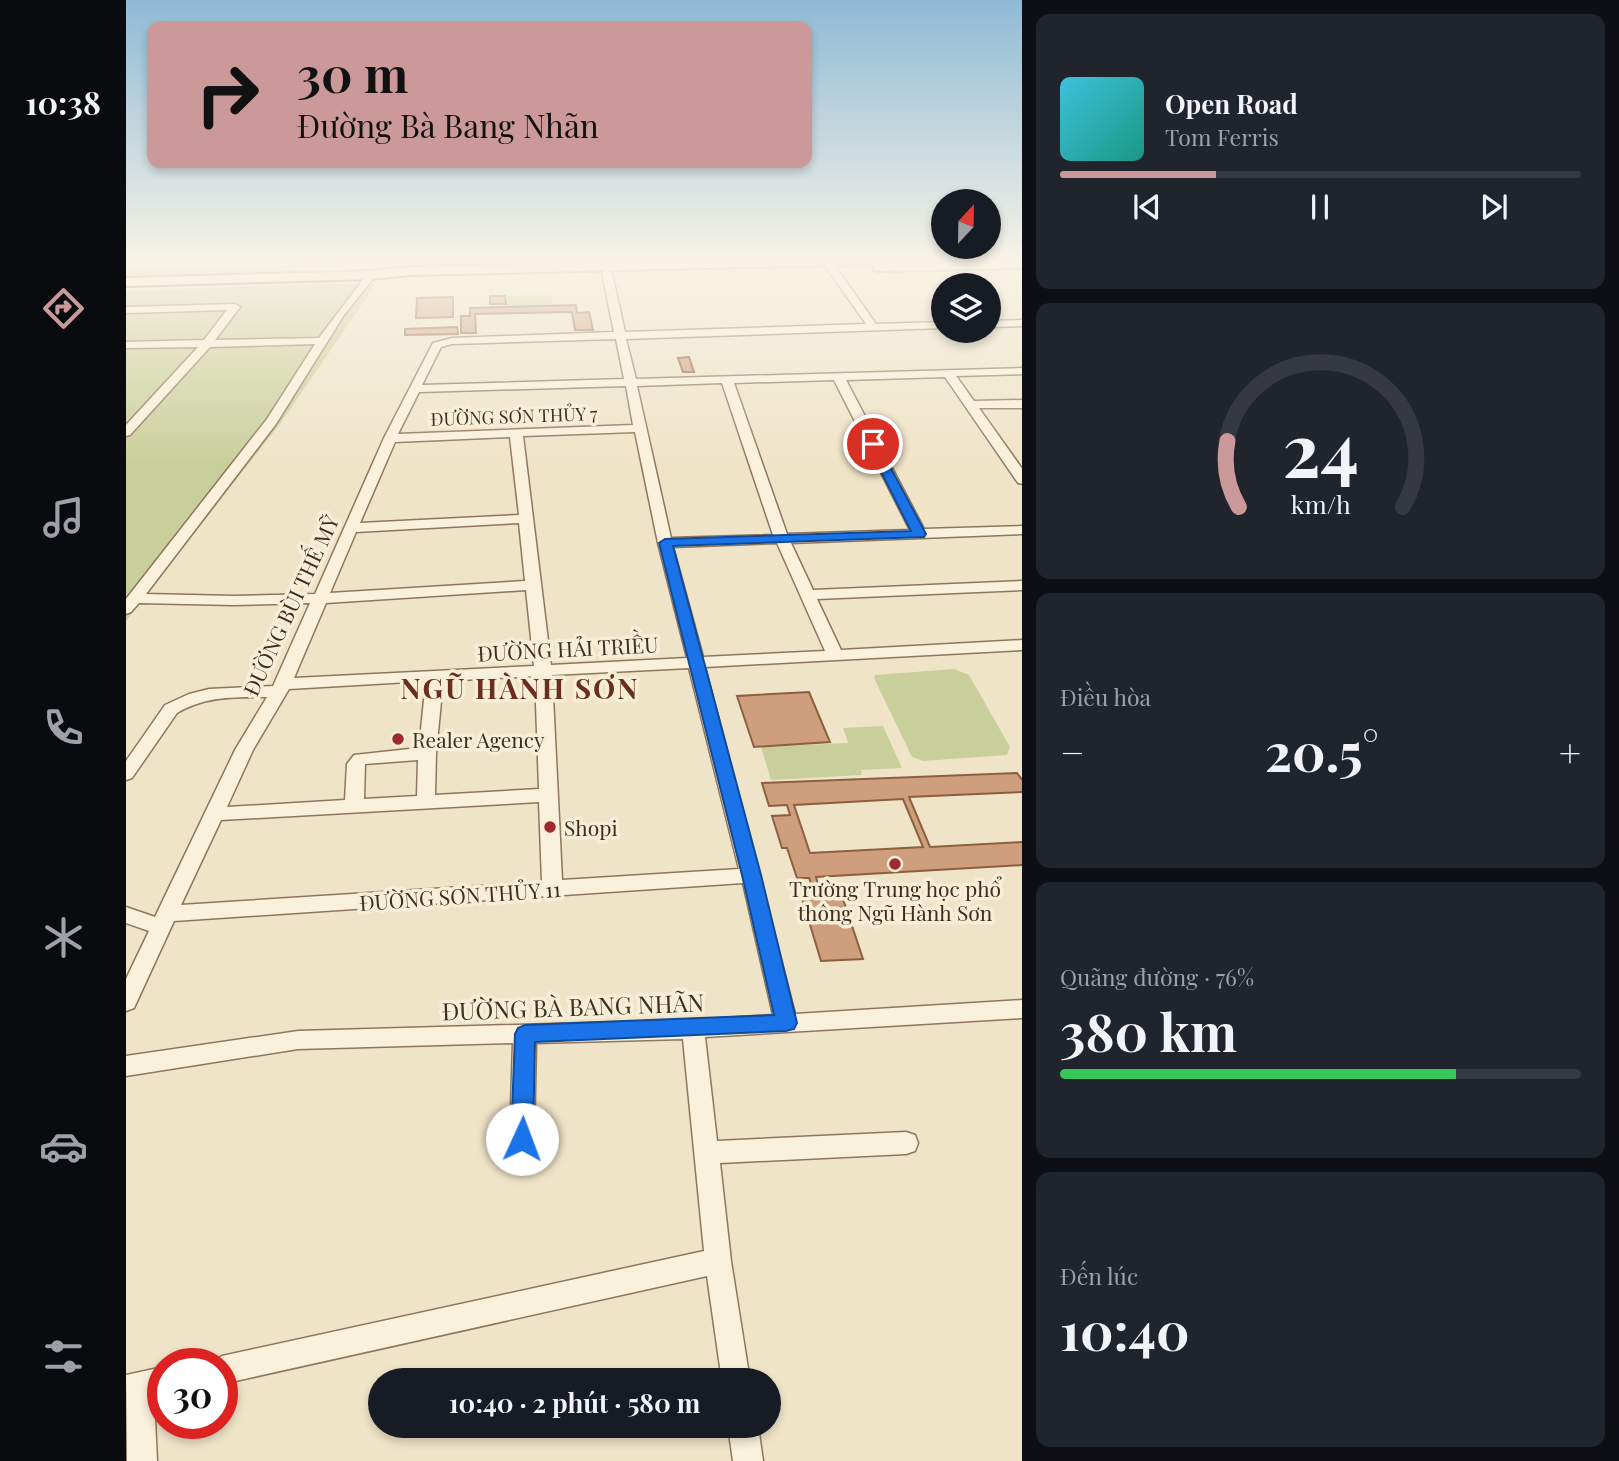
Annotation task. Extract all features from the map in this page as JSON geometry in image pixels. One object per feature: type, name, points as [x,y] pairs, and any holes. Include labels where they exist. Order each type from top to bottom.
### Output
[{"type":"street","points":[[126,432],[219,328]]},
{"type":"street","points":[[130,603],[272,421],[331,328]]},
{"type":"street","points":[[618,328],[665,543],[751,875],[786,1023]]},
{"type":"street","points":[[620,336],[840,328]]},
{"type":"street","name":"ĐƯỜNG BÙI THẾ MỸ","points":[[126,1002],[134,967],[164,921],[244,750],[281,688],[390,438],[437,345],[442,342],[620,336]]},
{"type":"street","points":[[126,345],[323,341]]},
{"type":"street","points":[[416,388],[1022,371]]},
{"type":"street","points":[[948,373],[1021,476]]},
{"type":"street","points":[[838,376],[919,534]]},
{"type":"street","points":[[727,380],[782,538],[835,654]]},
{"type":"street","points":[[970,405],[1022,404]]},
{"type":"street","name":"ĐƯỜNG SƠN THỦY 7","points":[[390,438],[640,428]]},
{"type":"street","points":[[516,433],[543,669],[552,888]]},
{"type":"street","points":[[351,528],[525,519]]},
{"type":"street","points":[[665,543],[1022,530]]},
{"type":"street","points":[[130,603],[319,597],[532,585]]},
{"type":"street","points":[[810,595],[1022,586]]},
{"type":"street","name":"ĐƯỜNG HẢI TRIỀU","points":[[126,774],[171,709],[181,701],[210,695],[543,669],[1022,645]]},
{"type":"street","points":[[426,802],[427,753],[435,676]]},
{"type":"street","points":[[354,806],[356,764],[360,759],[427,753]]},
{"type":"street","points":[[213,814],[548,794]]},
{"type":"street","name":"ĐƯỜNG SƠN THỦY 11","points":[[164,921],[552,888],[751,875]]},
{"type":"street","points":[[126,915],[164,921]]},
{"type":"street","name":"ĐƯỜNG BÀ BANG NHÃN","points":[[126,1066],[298,1040],[693,1029],[1022,1009]]},
{"type":"street","points":[[693,1029],[718,1261],[734,1368]]},
{"type":"street","points":[[522,1139],[525,1034]]},
{"type":"street","points":[[706,1153],[906,1143]]},
{"type":"street","points":[[238,1366],[718,1261]]},
{"type":"street","points":[[142,1385],[142,1461]]},
{"type":"street","points":[[745,1438],[748,1461]]},
{"type":"green space","points":[[126,328],[346,328],[282,421],[126,621]]},
{"type":"green space","points":[[954,669],[969,675],[1010,747],[1007,755],[923,761],[912,757],[874,678],[875,675]]},
{"type":"green space","points":[[883,726],[902,768],[861,770],[862,775],[771,780],[761,747],[848,743],[843,728]]},
{"type":"building","points":[[457,328],[458,334],[405,335],[405,329]]},
{"type":"building","points":[[461,328],[476,328],[476,333],[461,333]]},
{"type":"building","points":[[575,328],[593,330],[575,330]]},
{"type":"building","points":[[689,357],[694,372],[683,372],[678,358]]},
{"type":"building","points":[[809,692],[830,742],[754,747],[737,696]]},
{"type":"building","points":[[1017,773],[1022,780],[1022,792],[909,797],[930,847],[1022,842],[1022,865],[816,877],[821,894],[841,893],[863,959],[821,961],[801,895],[815,894],[809,878],[797,878],[787,848],[782,848],[772,816],[790,815],[787,805],[769,806],[762,783]],"holes":[[[903,799],[923,847],[810,853],[794,805]]]},
{"type":"place","name":"Realer Agency","points":[[398,739]]},
{"type":"place","name":"Shopi","points":[[550,827]]},
{"type":"place","name":"Trường Trung học phổ thông Ngũ Hành Sơn","points":[[895,864]]},
{"type":"district","name":"NGŨ HÀNH SƠN","points":[[520,687]]},
{"type":"route","points":[[522,1139],[525,1034],[786,1023],[751,875],[665,543],[919,534],[873,444]]}]
